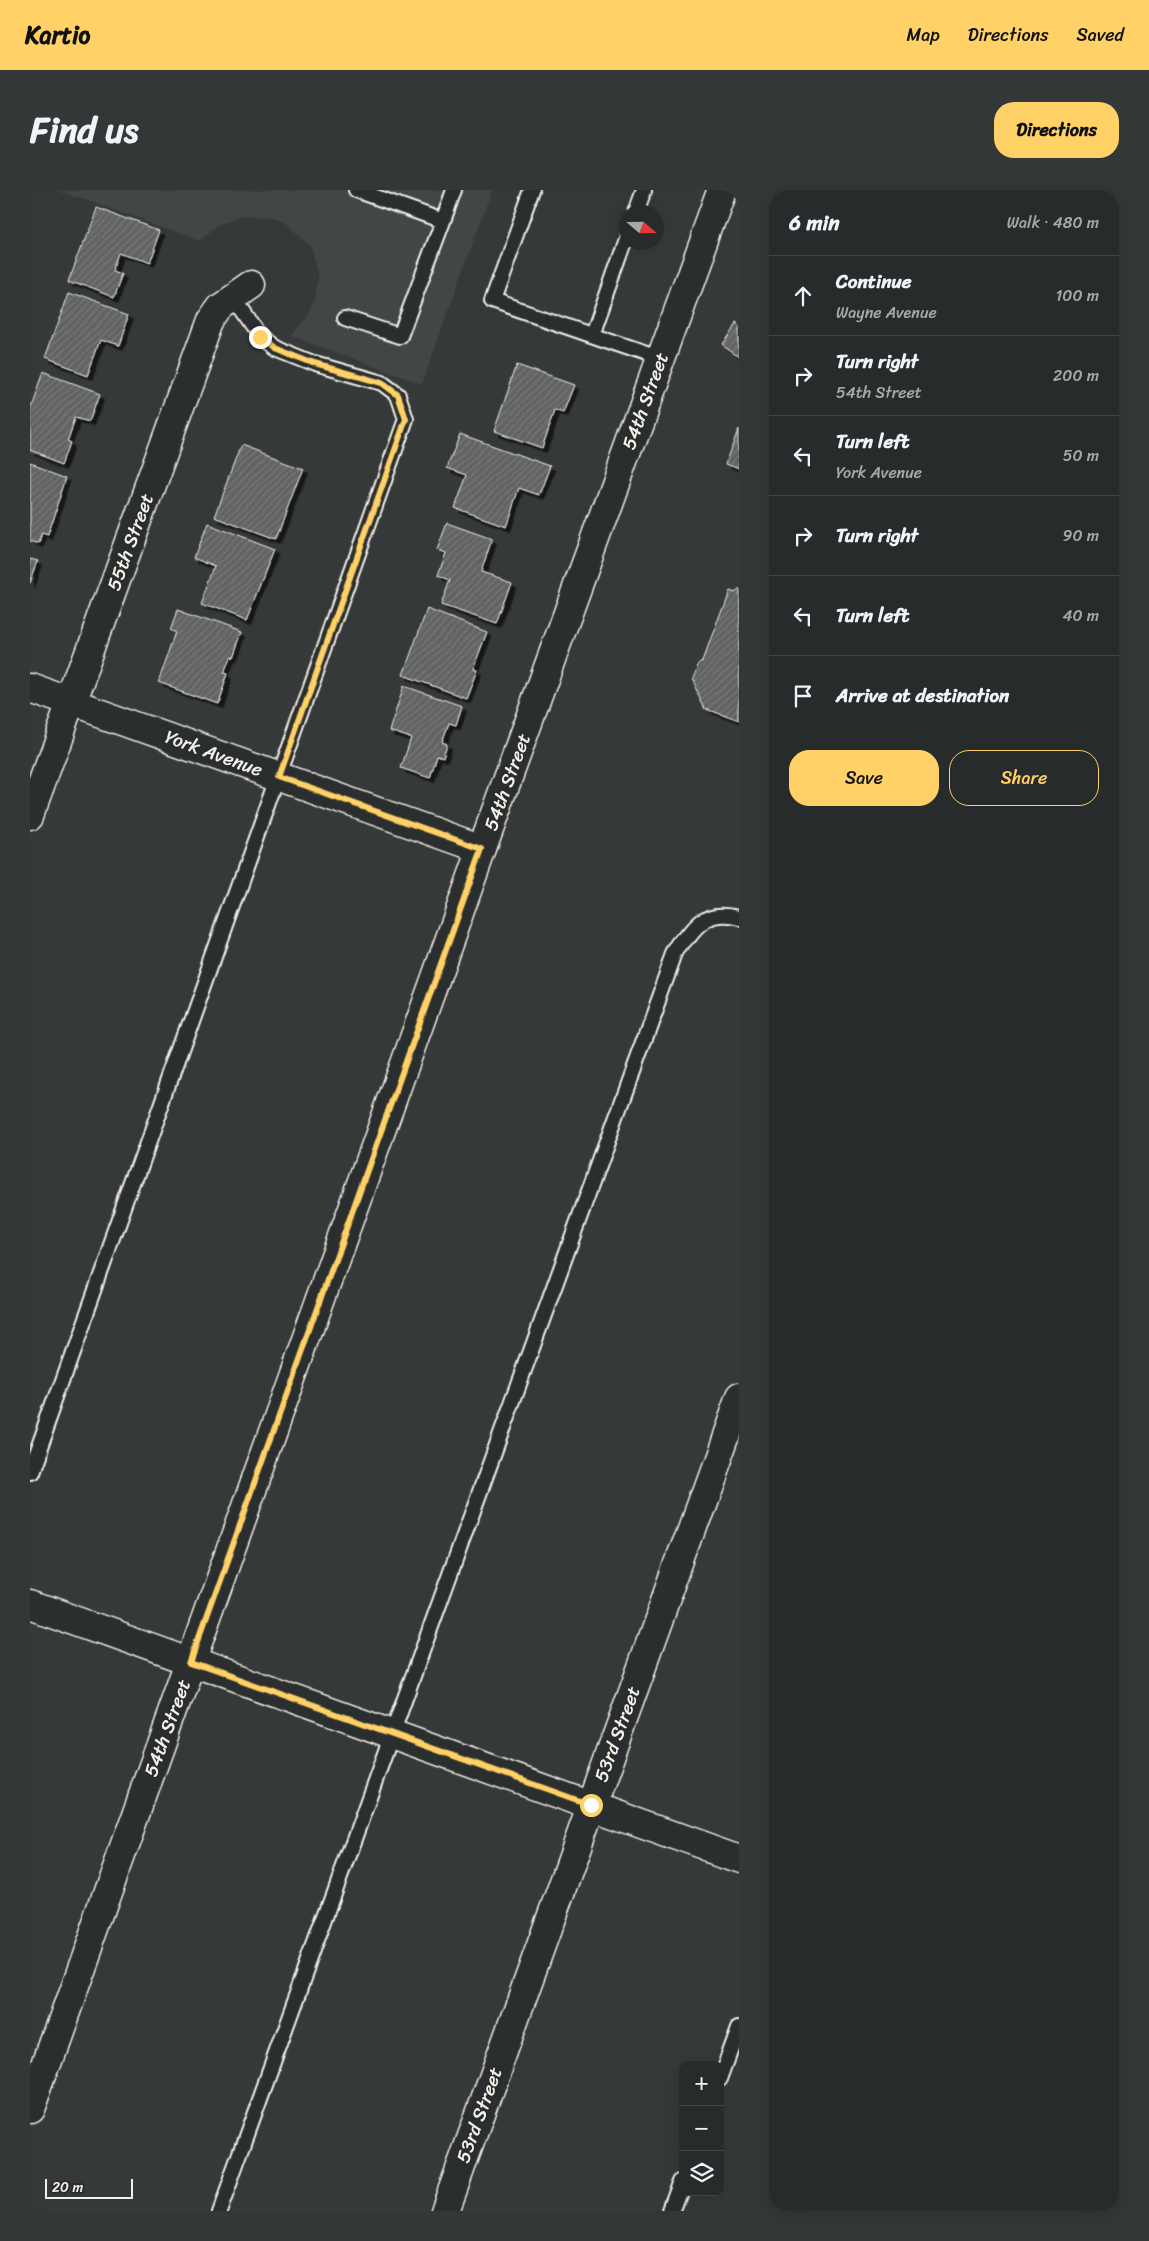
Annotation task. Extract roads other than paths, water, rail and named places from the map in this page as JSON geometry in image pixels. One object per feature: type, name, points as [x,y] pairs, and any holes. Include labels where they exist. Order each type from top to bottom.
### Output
[{"type":"street","name":"54th Street","points":[[30,2109],[482,849],[722,190]]},
{"type":"street","name":"55th Street","points":[[30,815],[211,320],[220,306],[242,291]]},
{"type":"street","name":"York Avenue","points":[[30,688],[482,849]]},
{"type":"street","name":"53rd Street","points":[[445,2211],[739,1398]]},
{"type":"street","points":[[30,1604],[739,1859]]},
{"type":"lane","points":[[356,190],[443,221]]},
{"type":"lane","points":[[344,318],[400,336],[454,190]]},
{"type":"lane","points":[[532,190],[492,300],[661,359]]},
{"type":"lane","points":[[639,205],[644,190]]},
{"type":"lane","points":[[592,335],[622,250]]},
{"type":"lane","points":[[30,1472],[406,419],[398,395],[382,383],[315,364],[275,348],[260,337],[242,291]]},
{"type":"lane","points":[[219,2211],[675,954],[694,926],[702,920],[716,915],[727,914],[739,917]]},
{"type":"lane","points":[[724,2067],[739,2026]]},
{"type":"lane","points":[[672,2211],[679,2193]]}]
